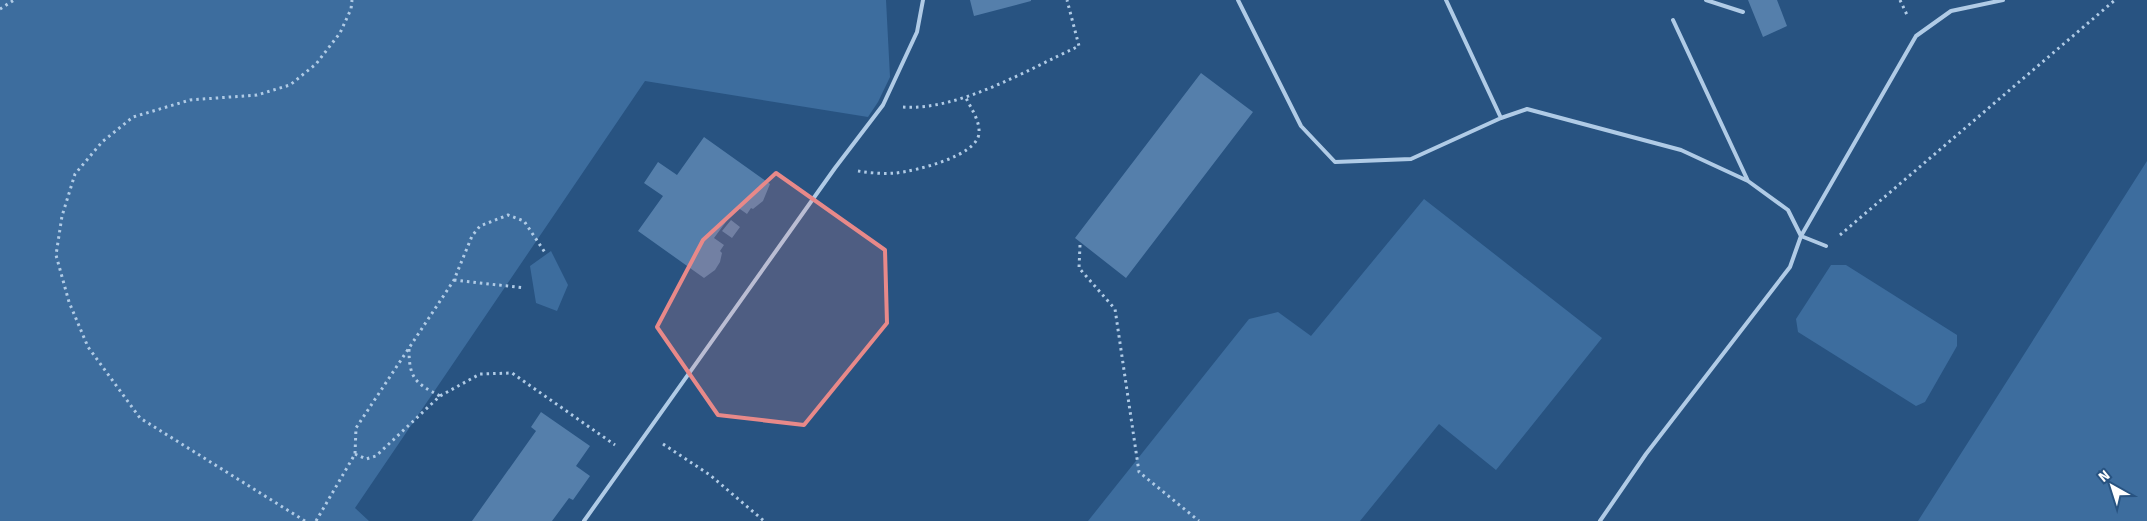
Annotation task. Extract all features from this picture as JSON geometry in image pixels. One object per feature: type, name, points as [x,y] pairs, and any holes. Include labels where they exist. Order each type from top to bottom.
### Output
[{"type":"lane","points":[[584,521],[835,168],[883,105],[918,32],[923,0]]},
{"type":"lane","points":[[1238,0],[1301,126],[1335,162],[1411,159],[1501,118],[1527,109],[1681,150],[1748,181],[1788,210],[1801,236],[1826,246]]},
{"type":"lane","points":[[1446,0],[1501,118]]},
{"type":"lane","points":[[1706,0],[1744,12]]},
{"type":"lane","points":[[1600,521],[1646,454],[1790,267],[1801,236],[1916,36],[1951,11],[2003,0]]},
{"type":"lane","points":[[1673,20],[1748,181]]},
{"type":"path","points":[[0,9],[14,0]]},
{"type":"path","points":[[305,521],[140,418],[88,347],[69,302],[56,255],[62,216],[75,174],[102,142],[133,117],[190,100],[257,95],[290,85],[316,64],[340,33],[351,9],[352,0]]},
{"type":"path","points":[[883,105],[927,107],[966,97],[1079,46],[1067,0]]},
{"type":"path","points":[[1826,246],[2115,0]]},
{"type":"path","points":[[835,168],[867,173],[897,173],[958,156],[975,143],[980,135],[978,124],[966,97]]},
{"type":"path","points":[[316,521],[355,454],[356,428],[454,280],[472,236],[480,226],[508,215],[524,221],[546,254]]},
{"type":"path","points":[[1080,245],[1079,268],[1115,309],[1139,472],[1199,521]]},
{"type":"path","points":[[454,280],[525,288]]},
{"type":"path","points":[[409,347],[409,369],[422,387],[440,396]]},
{"type":"path","points":[[355,454],[366,459],[376,456],[440,396],[480,374],[512,372],[630,456]]},
{"type":"path","points":[[660,442],[710,475],[764,521]]},
{"type":"highlighted area","points":[[776,173],[885,250],[887,323],[804,425],[718,415],[657,327],[703,240]]},
{"type":"shaded area","points":[[0,0],[886,0],[890,77],[878,102],[868,117],[645,81],[355,508],[369,521],[0,521]]},
{"type":"shaded area","points":[[2147,161],[2147,521],[1918,521]]},
{"type":"shaded area","points":[[1424,199],[1602,338],[1496,470],[1439,424],[1360,521],[1088,521],[1249,319],[1278,312],[1311,336]]},
{"type":"shaded area","points":[[551,251],[568,285],[557,311],[536,303],[530,266]]},
{"type":"shaded area","points":[[1831,265],[1846,265],[1957,335],[1957,346],[1925,402],[1916,406],[1798,332],[1796,319]]},
{"type":"building","points":[[970,0],[1031,0],[1031,1],[974,16]]},
{"type":"building","points":[[1748,0],[1777,0],[1787,26],[1763,37]]},
{"type":"building","points":[[1201,73],[1253,112],[1126,278],[1075,238]]},
{"type":"building","points":[[704,137],[770,184],[763,201],[753,209],[751,208],[747,214],[737,207],[714,238],[724,245],[720,251],[722,253],[720,262],[715,270],[704,278],[638,231],[663,196],[644,183],[658,162],[677,175]]},
{"type":"building","points":[[731,220],[740,227],[732,238],[722,231]]},
{"type":"building","points":[[541,412],[590,446],[576,466],[590,476],[573,500],[569,498],[552,521],[472,521],[536,431],[531,427]]}]
